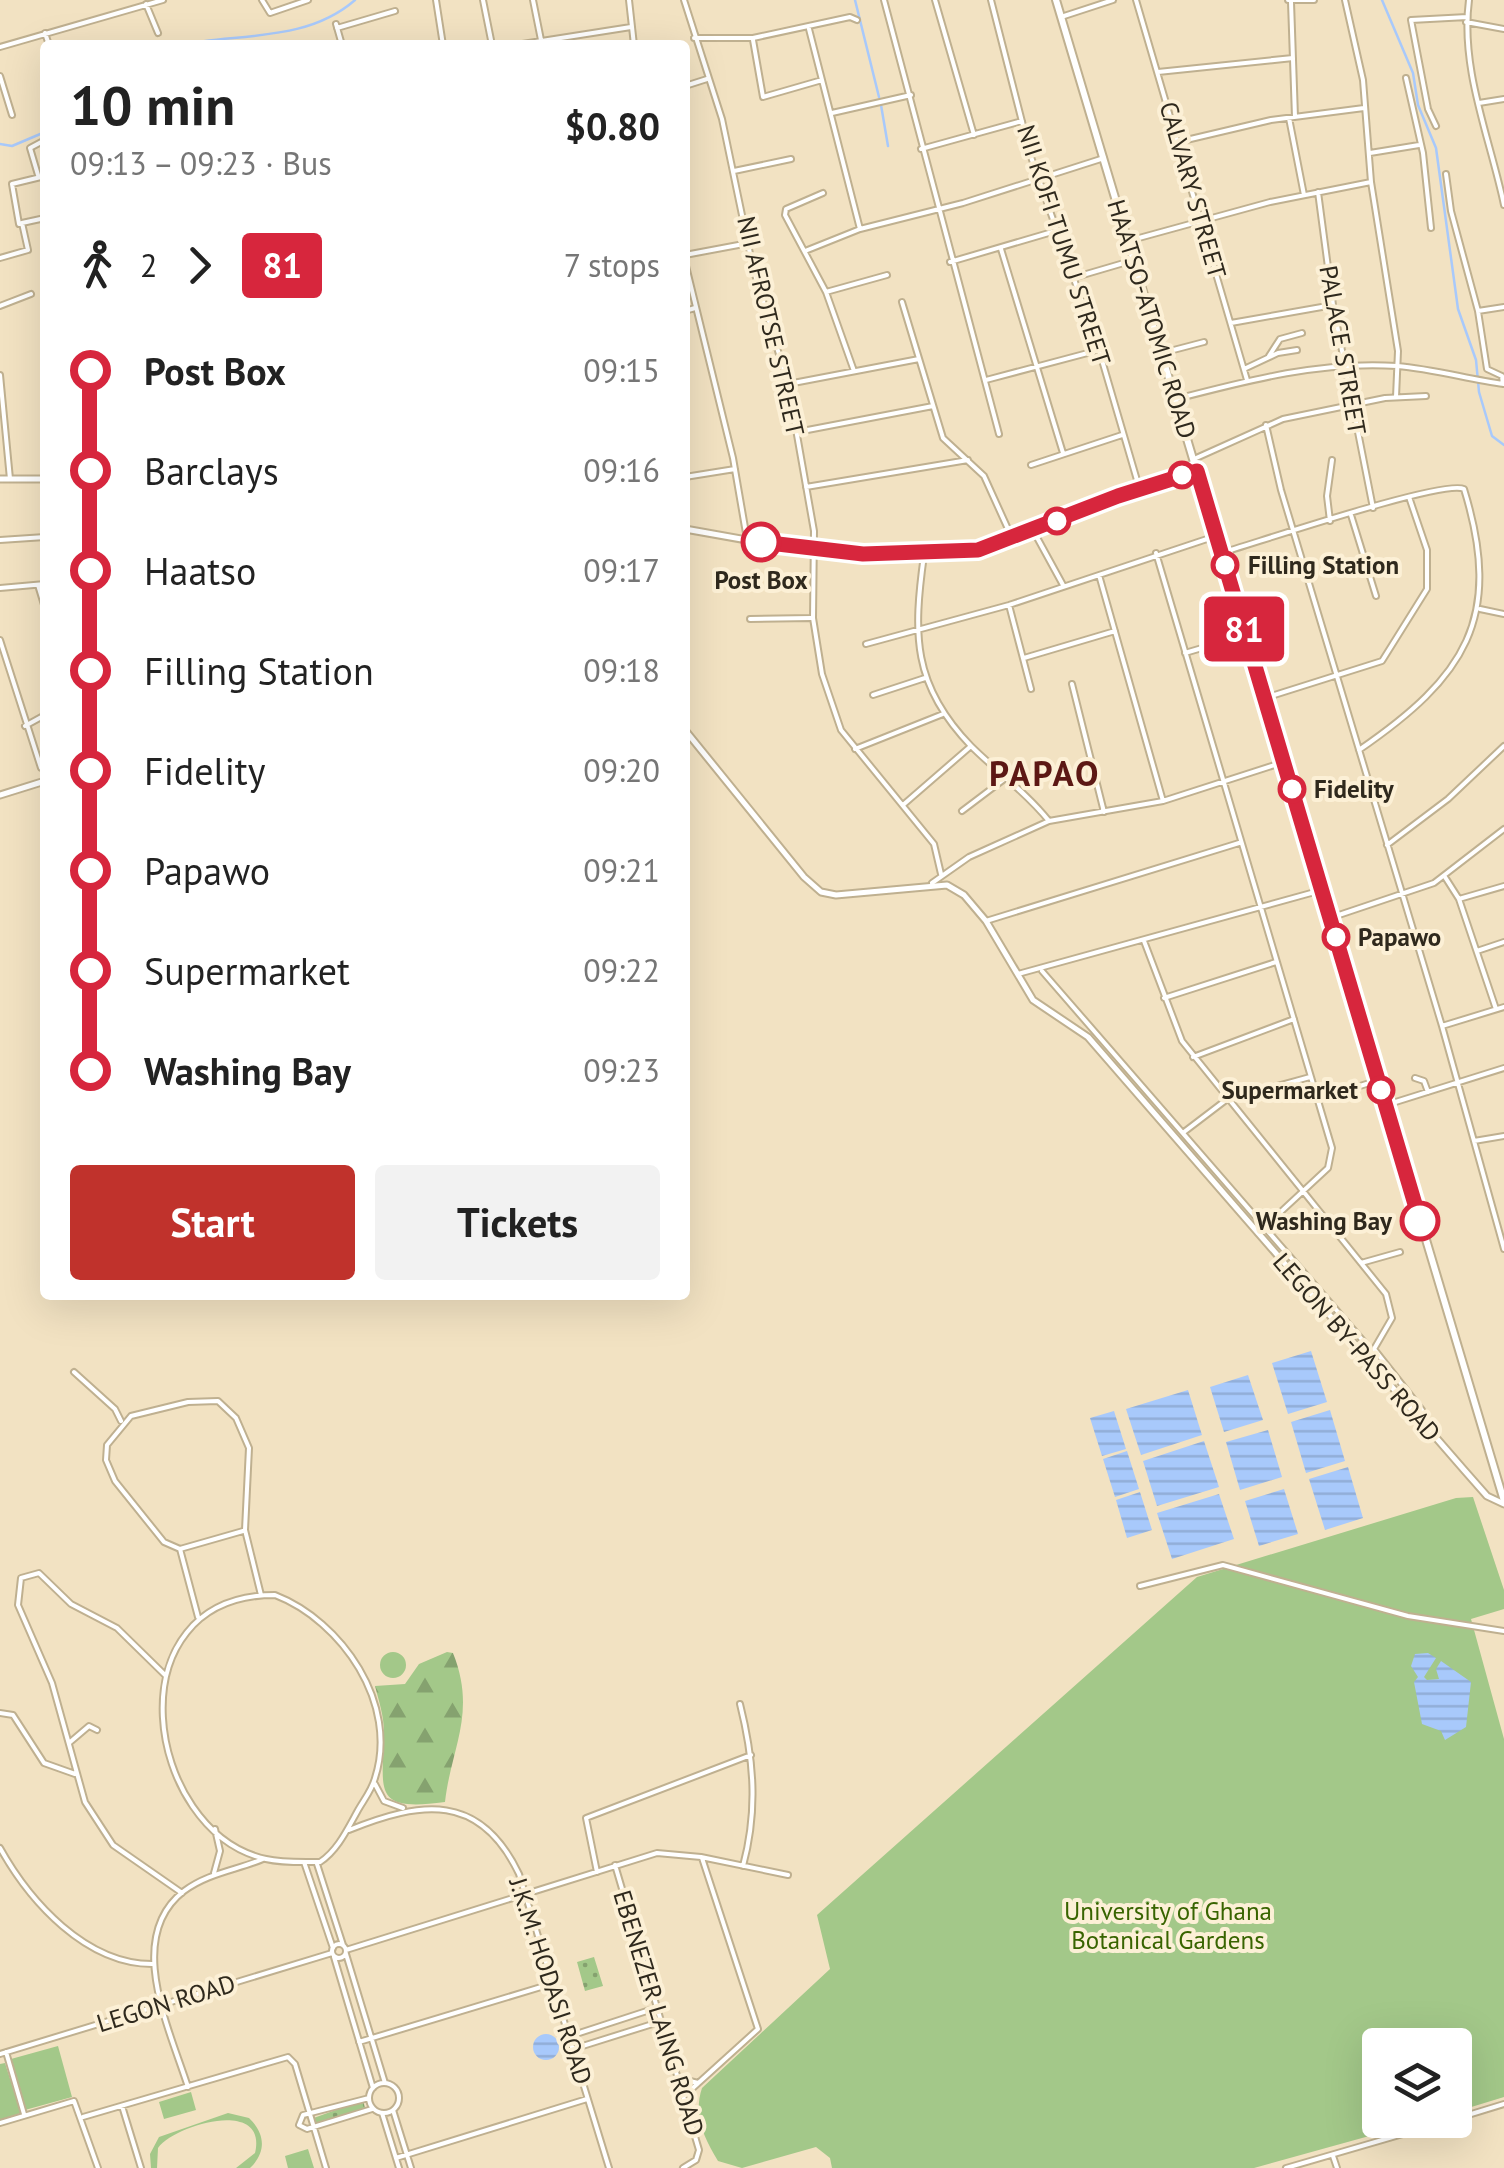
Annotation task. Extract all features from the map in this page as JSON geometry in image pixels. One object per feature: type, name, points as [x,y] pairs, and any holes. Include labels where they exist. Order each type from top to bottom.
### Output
[{"type":"main road","name":"HAATSO-ATOMIC ROAD","points":[[1056,0],[1504,1503]]},
{"type":"street","points":[[0,46],[162,0]]},
{"type":"street","points":[[262,0],[270,13],[308,0]]},
{"type":"street","points":[[436,0],[442,40]]},
{"type":"street","points":[[483,0],[491,40]]},
{"type":"street","points":[[533,0],[541,40]]},
{"type":"street","points":[[629,0],[633,40]]},
{"type":"street","name":"NII AFROTSE STREET","points":[[684,0],[734,171],[749,243],[788,384],[814,552],[813,618],[818,659],[838,723],[854,750],[934,844],[941,874]]},
{"type":"street","points":[[884,0],[950,262],[999,434]]},
{"type":"street","points":[[936,0],[974,135]]},
{"type":"street","name":"NII KOFI TUMU STREET","points":[[990,0],[1038,176],[1100,350],[1139,489]]},
{"type":"street","points":[[1061,17],[1113,0]]},
{"type":"street","name":"CALVARY STREET","points":[[1136,0],[1246,380]]},
{"type":"street","points":[[1304,195],[1292,118],[1289,1],[1314,0]]},
{"type":"street","points":[[1346,0],[1363,80],[1371,182],[1399,366],[1396,397]]},
{"type":"street","points":[[1468,0],[1466,20],[1478,104],[1504,205]]},
{"type":"street","points":[[146,4],[158,33]]},
{"type":"street","points":[[341,40],[337,26],[395,11]]},
{"type":"street","points":[[694,38],[753,38],[850,17],[857,20]]},
{"type":"street","points":[[1436,126],[1420,76],[1410,20],[1466,20],[1504,29]]},
{"type":"street","points":[[559,40],[631,27]]},
{"type":"street","points":[[808,29],[860,228]]},
{"type":"street","points":[[45,33],[47,40]]},
{"type":"street","points":[[753,38],[763,98],[822,80]]},
{"type":"street","points":[[1158,72],[1292,58]]},
{"type":"street","points":[[0,76],[12,115]]},
{"type":"street","points":[[1406,78],[1431,228]]},
{"type":"street","points":[[690,84],[706,79]]},
{"type":"street","points":[[830,113],[911,95]]},
{"type":"street","points":[[1478,104],[1504,100]]},
{"type":"street","points":[[1180,142],[1292,118],[1364,108]]},
{"type":"street","points":[[922,149],[1022,121]]},
{"type":"street","points":[[40,143],[30,148],[40,171]]},
{"type":"street","points":[[1368,153],[1419,146]]},
{"type":"street","points":[[805,251],[860,228],[1104,158]]},
{"type":"street","points":[[734,171],[791,159]]},
{"type":"street","points":[[1176,399],[1246,380],[1344,367],[1399,366],[1504,384],[1502,376],[1487,369],[1478,310],[1451,212],[1446,174]]},
{"type":"street","points":[[0,258],[28,250],[11,187],[40,177]]},
{"type":"street","points":[[1128,241],[1200,220],[1371,182]]},
{"type":"street","name":"PALACE STREET","points":[[1318,192],[1333,304],[1373,508]]},
{"type":"street","points":[[823,193],[784,212],[826,292],[854,371]]},
{"type":"street","points":[[21,225],[40,219]]},
{"type":"street","points":[[950,262],[1059,230]]},
{"type":"street","points":[[690,253],[749,243]]},
{"type":"street","points":[[1001,249],[1034,368],[1064,453]]},
{"type":"street","points":[[1075,277],[1134,260]]},
{"type":"street","points":[[826,292],[886,275]]},
{"type":"street","points":[[690,285],[735,469],[746,539]]},
{"type":"street","points":[[0,306],[32,294]]},
{"type":"street","points":[[902,302],[943,438],[987,482],[1013,540]]},
{"type":"street","points":[[1232,323],[1333,304]]},
{"type":"street","points":[[690,310],[695,308]]},
{"type":"street","points":[[1478,310],[1504,308]]},
{"type":"street","points":[[1270,356],[1280,339],[1302,333]]},
{"type":"street","points":[[1162,353],[1204,342]]},
{"type":"street","points":[[986,380],[1100,350]]},
{"type":"street","points":[[1244,369],[1270,356],[1297,350]]},
{"type":"street","points":[[788,384],[919,359]]},
{"type":"street","points":[[0,375],[10,479]]},
{"type":"street","points":[[1194,459],[1266,426],[1352,404],[1426,396]]},
{"type":"street","points":[[797,432],[934,406]]},
{"type":"street","points":[[1266,426],[1504,1249]]},
{"type":"street","points":[[1031,464],[1122,435]]},
{"type":"street","points":[[952,460],[954,449]]},
{"type":"street","points":[[806,487],[968,460]]},
{"type":"street","points":[[1330,521],[1327,496],[1332,460]]},
{"type":"street","points":[[690,477],[735,469]]},
{"type":"street","points":[[690,530],[814,552],[924,555],[978,550],[1197,471]]},
{"type":"street","points":[[0,479],[40,479]]},
{"type":"street","points":[[1221,553],[1409,496],[1454,486],[1464,488],[1484,564],[1480,608],[1468,646],[1450,674],[1407,716],[1359,750]]},
{"type":"street","points":[[1264,698],[1380,663],[1427,589],[1427,550],[1409,496]]},
{"type":"street","points":[[1351,515],[1376,596]]},
{"type":"street","points":[[1034,532],[1062,585]]},
{"type":"street","points":[[866,644],[1009,605],[1156,552],[1216,536]]},
{"type":"street","points":[[0,540],[40,537]]},
{"type":"street","points":[[1156,552],[1333,1158],[1304,1193],[1258,1233]]},
{"type":"street","points":[[924,555],[914,629],[925,678],[943,714],[1049,821]]},
{"type":"street","points":[[1098,573],[1163,801]]},
{"type":"street","points":[[0,588],[40,584]]},
{"type":"street","points":[[1009,605],[1031,689]]},
{"type":"street","points":[[1480,608],[1504,614]]},
{"type":"street","points":[[750,619],[813,618]]},
{"type":"street","points":[[1024,658],[1115,631]]},
{"type":"street","points":[[1185,653],[1246,635]]},
{"type":"street","points":[[0,640],[25,726],[40,760]]},
{"type":"street","points":[[873,695],[925,678]]},
{"type":"street","points":[[1072,684],[1104,812]]},
{"type":"street","points":[[854,750],[943,714]]},
{"type":"street","points":[[25,726],[40,718]]},
{"type":"street","points":[[690,736],[804,877],[829,896],[932,882],[1049,821],[1163,801],[1284,762]]},
{"type":"street","points":[[902,805],[971,746]]},
{"type":"street","points":[[1387,845],[1448,799],[1504,746]]},
{"type":"street","points":[[962,811],[1007,777]]},
{"type":"street","points":[[0,795],[40,780]]},
{"type":"street","points":[[1330,918],[1445,877],[1504,829]]},
{"type":"street","points":[[986,921],[1240,844]]},
{"type":"street","points":[[1445,877],[1459,899],[1496,1009]]},
{"type":"street","name":"LEGON BY-PASS ROAD","points":[[932,882],[964,895],[986,921],[1032,1000],[1088,1036],[1181,1135],[1258,1233],[1422,1422],[1487,1496],[1504,1503]]},
{"type":"street","points":[[1459,899],[1504,886]]},
{"type":"street","points":[[1016,975],[1042,971],[1322,890]]},
{"type":"street","points":[[1144,941],[1178,1034],[1193,1057],[1271,1148],[1386,1294],[1392,1318],[1375,1352],[1422,1410],[1422,1422]]},
{"type":"street","points":[[1476,951],[1504,942]]},
{"type":"street","points":[[1164,998],[1276,962]]},
{"type":"street","points":[[1042,971],[1365,1343]]},
{"type":"street","points":[[1442,1026],[1504,1007]]},
{"type":"street","points":[[1193,1057],[1294,1020]]},
{"type":"street","points":[[1386,1106],[1504,1068]]},
{"type":"street","points":[[1181,1135],[1226,1100],[1310,1077]]},
{"type":"street","points":[[1415,1078],[1424,1081],[1428,1092]]},
{"type":"street","points":[[1318,1100],[1378,1080]]},
{"type":"street","points":[[1474,1142],[1504,1136]]},
{"type":"street","points":[[1361,1264],[1400,1252]]},
{"type":"street","points":[[74,1372],[115,1409],[121,1422]]},
{"type":"street","points":[[245,1530],[180,1549],[164,1542],[110,1470],[106,1445],[121,1422],[188,1402],[218,1401],[228,1408],[248,1448],[245,1530],[261,1595]]},
{"type":"street","points":[[180,1549],[198,1618]]},
{"type":"street","points":[[1140,1586],[1208,1566],[1234,1567],[1408,1616],[1504,1630]]},
{"type":"street","points":[[166,1676],[117,1628],[71,1604],[39,1573],[25,1574],[18,1584],[18,1605],[52,1684],[85,1802],[112,1844],[182,1893]]},
{"type":"street","points":[[263,1859],[215,1829],[180,1785],[170,1760],[163,1714],[166,1676],[176,1649],[198,1618],[214,1606],[276,1595],[330,1627],[356,1662],[376,1717],[375,1779],[384,1801],[406,1809]]},
{"type":"street","points":[[740,1704],[751,1755],[754,1812],[743,1866]]},
{"type":"street","points":[[0,1713],[12,1715],[44,1762],[76,1774]]},
{"type":"street","points":[[69,1744],[89,1726],[97,1730]]},
{"type":"street","points":[[597,1872],[586,1818],[751,1755]]},
{"type":"street","points":[[188,2087],[152,1964],[162,1921],[182,1893],[214,1874],[263,1859],[317,1862],[330,1856],[375,1779]]},
{"type":"street","name":"J.K.M. HODASI ROAD","points":[[347,1831],[406,1809],[446,1811],[486,1827],[506,1849],[525,1894],[609,2168]]},
{"type":"street","points":[[214,1874],[220,1851],[215,1829]]},
{"type":"street","points":[[0,1848],[38,1904],[85,1942],[120,1960],[152,1964]]},
{"type":"street","points":[[333,1952],[657,1853],[701,1857],[788,1875]]},
{"type":"street","points":[[684,2096],[758,2029],[701,1857]]},
{"type":"street","points":[[304,1862],[373,2088],[368,2098],[301,2116],[298,2125],[305,2129],[372,2108]]},
{"type":"street","points":[[317,1862],[385,2084],[398,2094],[393,2110],[411,2168]]},
{"type":"street","name":"EBENEZER LAING ROAD","points":[[615,1866],[700,2150],[696,2160],[683,2168]]},
{"type":"street","points":[[333,1952],[345,1950]]},
{"type":"street","name":"LEGON ROAD","points":[[3,2053],[333,1952]]},
{"type":"street","points":[[359,2042],[552,1983]]},
{"type":"street","points":[[569,2036],[656,2008]]},
{"type":"street","points":[[573,2049],[660,2022]]},
{"type":"street","points":[[3,2053],[24,2114]]},
{"type":"street","points":[[83,2117],[288,2058],[295,2064],[326,2168]]},
{"type":"street","points":[[678,2078],[698,2083]]},
{"type":"street","points":[[373,2088],[385,2084]]},
{"type":"street","points":[[368,2098],[372,2108],[382,2114],[399,2168]]},
{"type":"street","points":[[396,2158],[588,2099]]},
{"type":"street","points":[[0,2123],[72,2101],[78,2104],[98,2168]]},
{"type":"street","points":[[1472,2113],[1503,2104]]},
{"type":"street","points":[[122,2106],[141,2168]]},
{"type":"street","points":[[382,2114],[393,2110]]},
{"type":"street","points":[[1286,2168],[1390,2138]]},
{"type":"street","points":[[1333,2156],[1337,2168]]},
{"type":"green space","name":"University of Ghana Botanical Gardens","points":[[1473,1497],[1504,1590],[1504,1609],[1471,1619],[1504,1739],[1504,2097],[1472,2107],[1472,2028],[1362,2028],[1362,2138],[1254,2168],[832,2168],[830,2158],[816,2147],[742,2168],[718,2161],[701,2126],[702,2088],[830,1969],[817,1915],[1197,1577],[1456,1498]]},
{"type":"green space","points":[[393,1652],[402,1656],[406,1665],[402,1674],[393,1678],[384,1674],[380,1665],[384,1656]]},
{"type":"green space","points":[[453,1653],[460,1674],[463,1712],[445,1802],[404,1804],[386,1793],[383,1783],[384,1726],[375,1686],[405,1684],[419,1664]]},
{"type":"green space","points":[[594,1957],[603,1986],[585,1991],[577,1962]]},
{"type":"green space","points":[[58,2046],[72,2097],[25,2110],[11,2059]]},
{"type":"green space","points":[[5,2063],[21,2113],[0,2120],[0,2064]]},
{"type":"green space","points":[[191,2092],[196,2110],[164,2119],[159,2102]]},
{"type":"green space","points":[[363,2100],[365,2108],[315,2123],[311,2119]]},
{"type":"green space","points":[[228,2113],[249,2118],[261,2136],[259,2156],[250,2168],[236,2168],[255,2153],[255,2136],[248,2126],[218,2121],[168,2139],[158,2148],[157,2168],[151,2168],[150,2154],[159,2137]]},
{"type":"green space","points":[[308,2149],[314,2168],[288,2168],[285,2156]]},
{"type":"water","points":[[1311,1351],[1327,1402],[1288,1414],[1272,1363]]},
{"type":"water","points":[[1248,1375],[1263,1420],[1224,1432],[1210,1387]]},
{"type":"water","points":[[1188,1390],[1202,1435],[1141,1455],[1126,1409]]},
{"type":"water","points":[[1330,1410],[1345,1461],[1306,1473],[1291,1422]]},
{"type":"water","points":[[1114,1411],[1126,1449],[1102,1456],[1090,1418]]},
{"type":"water","points":[[1268,1430],[1282,1477],[1240,1490],[1226,1442]]},
{"type":"water","points":[[1204,1441],[1219,1487],[1157,1506],[1143,1461]]},
{"type":"water","points":[[1127,1451],[1139,1489],[1115,1497],[1103,1459]]},
{"type":"water","points":[[1348,1467],[1363,1518],[1325,1530],[1309,1479]]},
{"type":"water","points":[[1284,1489],[1298,1534],[1259,1546],[1245,1501]]},
{"type":"water","points":[[1140,1492],[1152,1530],[1127,1538],[1116,1500]]},
{"type":"water","points":[[1219,1494],[1234,1539],[1172,1559],[1157,1513]]},
{"type":"water","points":[[1428,1653],[1436,1658],[1424,1677],[1427,1680],[1439,1679],[1436,1669],[1441,1661],[1471,1682],[1466,1727],[1445,1740],[1441,1731],[1422,1724],[1414,1682],[1418,1677],[1411,1666],[1415,1654]]},
{"type":"water","points":[[546,2034],[555,2038],[559,2047],[555,2056],[546,2060],[537,2056],[533,2047],[537,2038]]},
{"type":"waterway","points":[[213,40],[294,30],[316,23],[355,0]]},
{"type":"waterway","points":[[855,0],[879,97]]},
{"type":"waterway","points":[[1382,0],[1413,73],[1418,105],[1436,148],[1458,309],[1476,360],[1479,392],[1492,436],[1504,445]]},
{"type":"waterway","points":[[881,105],[888,146]]},
{"type":"waterway","points":[[0,144],[12,146],[40,134]]},
{"type":"bus line","name":"81","points":[[761,542],[814,552],[863,554],[978,550],[1001,545],[1118,496],[1197,471],[1420,1221]]},
{"type":"place","name":"Post Box","points":[[761,542]]},
{"type":"place","name":"Filling Station","points":[[1225,565]]},
{"type":"place","name":"Fidelity","points":[[1292,789]]},
{"type":"place","name":"Papawo","points":[[1336,937]]},
{"type":"place","name":"Supermarket","points":[[1381,1090]]},
{"type":"place","name":"Washing Bay","points":[[1420,1221]]},
{"type":"district","name":"PAPAO","points":[[1045,773]]}]
